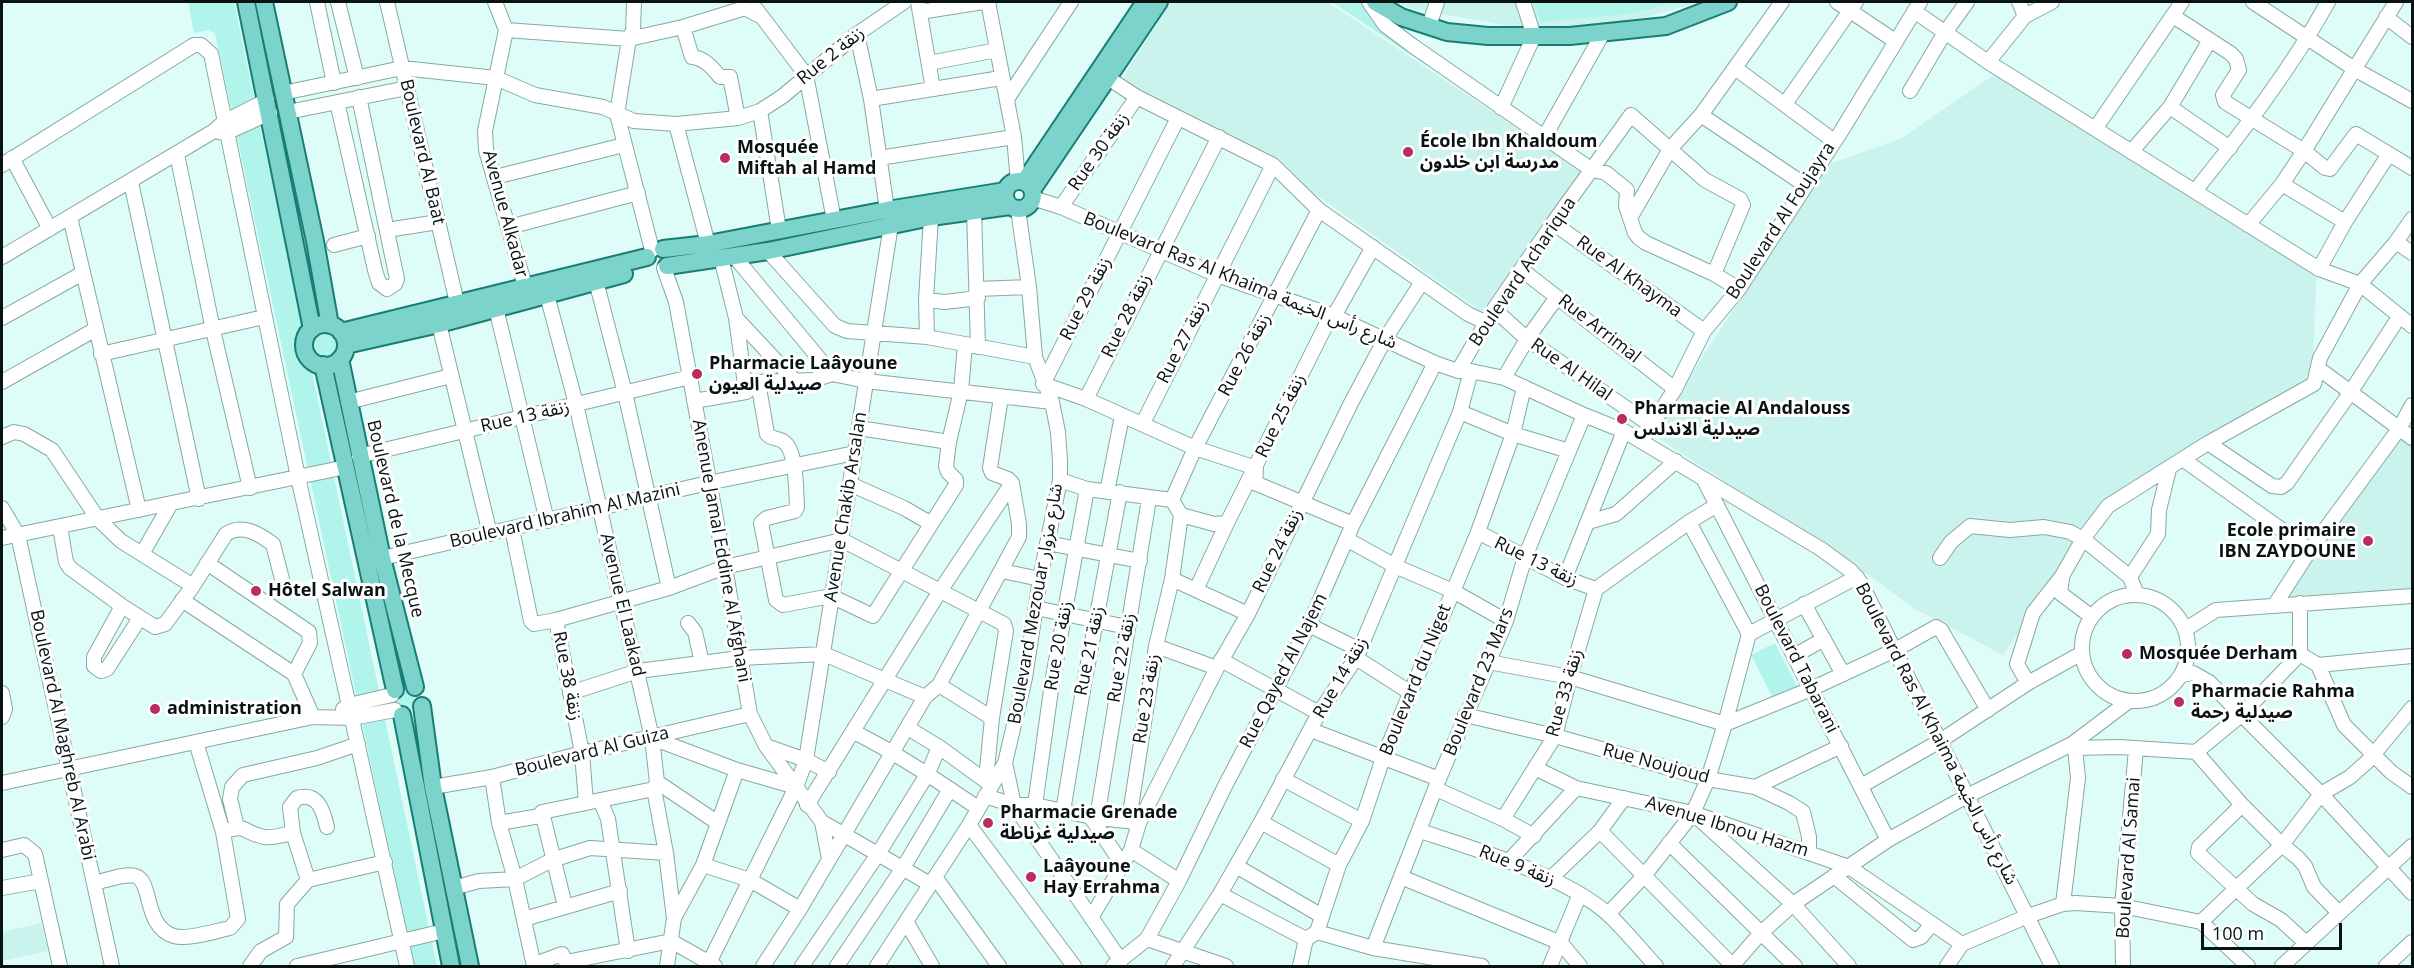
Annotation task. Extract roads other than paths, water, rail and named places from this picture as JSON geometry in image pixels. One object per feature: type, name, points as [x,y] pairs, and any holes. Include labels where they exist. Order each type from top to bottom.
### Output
[{"type":"main road","points":[[246,2],[312,329]]},
{"type":"main road","name":"Boulevard de la Mecque","points":[[264,2],[339,340],[359,456],[415,687]]},
{"type":"main road","points":[[339,340],[457,303],[525,285],[657,260],[768,252],[889,217],[1020,194],[1146,2]]},
{"type":"main road","points":[[339,340],[335,363],[323,365],[316,363],[306,354],[305,340],[312,329],[318,326],[339,340],[439,324],[596,281],[708,244],[834,220],[889,217],[931,218],[974,210],[1020,194],[1108,78],[1159,2]]},
{"type":"main road","points":[[1375,2],[1401,16],[1447,32],[1488,36],[1603,33],[1666,26],[1728,2]]},
{"type":"main road","name":"Boulevard de la Mecque","points":[[323,365],[451,966]]},
{"type":"main road","points":[[422,706],[411,715],[396,702],[406,684],[415,687],[421,693],[433,787],[470,966]]},
{"type":"street","points":[[317,2],[334,83]]},
{"type":"street","points":[[338,2],[357,78]]},
{"type":"street","name":"Boulevard Al Baat","points":[[387,2],[457,303]]},
{"type":"street","points":[[495,2],[506,30],[629,39],[682,27],[745,8],[760,16]]},
{"type":"street","points":[[617,114],[629,39],[633,31],[634,2]]},
{"type":"street","points":[[752,2],[760,16],[806,75],[834,220]]},
{"type":"street","name":"Rue 2 زنقة","points":[[284,93],[402,68],[496,78],[535,95],[603,107],[634,121],[676,124],[738,118],[760,111],[783,96],[857,34],[904,2]]},
{"type":"street","points":[[933,89],[919,7],[982,2]]},
{"type":"street","name":"Boulevard Mezouar شارع مزوار","points":[[877,966],[969,825],[985,792],[1005,763],[1025,678],[1040,579],[1060,480],[1058,432],[1052,402],[1043,384],[1035,357],[1014,137],[988,2]]},
{"type":"street","points":[[1007,99],[1071,2]]},
{"type":"street","points":[[1370,2],[1384,25],[1592,170],[1606,172],[1627,190],[1626,206],[1635,233],[1646,243],[1714,274],[1739,289]]},
{"type":"street","points":[[1429,26],[1437,2]]},
{"type":"street","points":[[1501,108],[1534,36],[1523,2]]},
{"type":"street","points":[[1630,218],[1670,149],[1701,115],[1782,2]]},
{"type":"street","points":[[1837,2],[1853,6],[1894,41]]},
{"type":"street","points":[[1910,92],[1944,34],[1967,2]]},
{"type":"street","points":[[2019,2],[2025,16]]},
{"type":"street","points":[[1988,62],[2025,16],[2052,2]]},
{"type":"street","points":[[2095,129],[2182,2]]},
{"type":"street","points":[[2253,2],[2356,70],[2412,100]]},
{"type":"street","points":[[2194,191],[2230,148],[2308,38],[2328,2]]},
{"type":"street","points":[[2248,225],[2282,184],[2397,2]]},
{"type":"street","points":[[1785,104],[1853,6]]},
{"type":"street","points":[[1917,6],[1944,34],[1970,48],[1988,62],[2319,269],[2360,284],[2412,326]]},
{"type":"street","name":"Boulevard Al Foujayra","points":[[1642,440],[1675,389],[1704,331],[1739,289],[1917,6]]},
{"type":"street","points":[[2173,16],[2233,55],[2239,67],[2223,99],[2250,119],[2304,151],[2325,168],[2330,169],[2356,134],[2412,168]]},
{"type":"street","points":[[2386,18],[2412,37]]},
{"type":"street","points":[[682,27],[692,57],[699,57],[720,77],[730,77],[738,118]]},
{"type":"street","name":"Avenue Alkadar","points":[[506,30],[485,131],[486,150],[525,285]]},
{"type":"street","points":[[1545,136],[1603,33]]},
{"type":"street","name":"Avenue Chakib Arsalan","points":[[712,965],[750,880],[796,787],[806,760],[824,654],[831,596],[842,540],[889,217],[871,99],[857,34]]},
{"type":"street","points":[[2131,152],[2170,107],[2210,40]]},
{"type":"street","points":[[50,229],[7,161],[197,45],[207,48],[211,54],[221,129],[407,966]]},
{"type":"street","points":[[928,63],[998,50]]},
{"type":"street","points":[[1735,68],[1834,141]]},
{"type":"street","points":[[871,99],[1001,78]]},
{"type":"street","points":[[1108,78],[1137,97],[1273,165],[1319,210],[1468,314],[1487,322]]},
{"type":"street","points":[[288,112],[407,88]]},
{"type":"street","name":"Rue 30 زنقة","points":[[1061,207],[1137,97]]},
{"type":"street","points":[[337,102],[379,283],[383,288],[392,287],[397,279],[359,98]]},
{"type":"street","points":[[2,257],[221,129],[268,107]]},
{"type":"street","points":[[2170,107],[2230,148]]},
{"type":"street","points":[[760,111],[779,230]]},
{"type":"street","name":"Anenue Jamal Eddine Al Afghani","points":[[617,114],[657,260],[676,302],[750,714],[766,746],[819,820]]},
{"type":"street","name":"Boulevard Achariqua","points":[[1465,371],[1494,309],[1631,115],[1670,149]]},
{"type":"street","points":[[1701,115],[1805,185]]},
{"type":"street","name":"Rue 29 زنقة","points":[[1043,384],[1178,118]]},
{"type":"street","points":[[676,124],[708,244]]},
{"type":"street","points":[[879,158],[1014,137]]},
{"type":"street","name":"Rue 28 زنقة","points":[[1086,399],[1219,137]]},
{"type":"street","points":[[495,177],[624,145]]},
{"type":"street","points":[[1670,149],[1705,180],[1740,199],[1743,205],[1714,274]]},
{"type":"street","points":[[177,154],[213,330],[250,488]]},
{"type":"street","points":[[2319,269],[2345,222],[2389,154]]},
{"type":"street","name":"Rue 27 زنقة","points":[[1143,423],[1273,165]]},
{"type":"street","points":[[131,182],[200,499]]},
{"type":"street","points":[[2282,184],[2345,222]]},
{"type":"street","points":[[509,227],[638,193]]},
{"type":"street","name":"Boulevard Ras Al Khaima شارع رأس الخيمة","points":[[1020,194],[1061,207],[1217,275],[1334,316],[1435,363],[1504,378],[1624,431],[1821,549],[1857,577],[2052,966]]},
{"type":"street","points":[[758,382],[767,434],[771,439],[786,444],[794,466],[797,507],[795,512],[767,518],[761,523],[779,604],[831,596],[873,616],[956,485],[956,480],[948,472],[946,466],[949,442],[971,345],[978,294],[974,210]]},
{"type":"street","name":"Rue 26 زنقة","points":[[1172,500],[1195,448],[1319,210]]},
{"type":"street","points":[[70,217],[139,510]]},
{"type":"street","points":[[927,337],[926,300],[931,218]]},
{"type":"street","points":[[2028,683],[2017,664],[2033,613],[2062,576],[2083,539],[2108,506],[2208,443],[2314,384],[2320,357],[2360,284],[2396,242],[2412,219]]},
{"type":"street","points":[[387,230],[438,222]]},
{"type":"street","name":"Rue Al Khayma","points":[[1553,223],[1704,331]]},
{"type":"street","points":[[334,245],[368,236]]},
{"type":"street","points":[[2396,242],[2412,253]]},
{"type":"street","name":"Rue 25 زنقة","points":[[1196,590],[1326,325],[1334,316],[1373,247]]},
{"type":"street","points":[[768,252],[835,326],[847,331],[927,337],[1035,357]]},
{"type":"street","points":[[728,256],[746,392]]},
{"type":"street","points":[[728,256],[832,374]]},
{"type":"street","name":"Rue Arrimal","points":[[1522,270],[1675,389]]},
{"type":"street","points":[[2,318],[83,273]]},
{"type":"street","points":[[596,281],[625,393],[669,588]]},
{"type":"street","name":"Rue 24 زنقة","points":[[1134,821],[1248,614],[1385,339],[1422,282]]},
{"type":"street","points":[[926,300],[945,302],[978,294],[1029,287]]},
{"type":"street","name":"Avenue El Laakad","points":[[547,295],[576,405],[652,738],[674,918]]},
{"type":"street","points":[[1504,378],[1527,339],[1557,297]]},
{"type":"street","points":[[496,308],[524,417],[547,521]]},
{"type":"street","name":"Rue Al Hilal","points":[[1494,309],[1527,339],[1652,426]]},
{"type":"street","points":[[2208,443],[2272,486],[2281,487],[2287,483],[2350,393],[2399,316]]},
{"type":"street","points":[[101,354],[264,317]]},
{"type":"street","points":[[736,318],[795,381]]},
{"type":"street","points":[[439,324],[490,534]]},
{"type":"street","points":[[2,382],[96,329]]},
{"type":"street","name":"Rue Qayed Al Najem","points":[[1117,964],[1147,939],[1179,881],[1224,788],[1310,625],[1353,524],[1435,363]]},
{"type":"street","points":[[2318,368],[2412,438]]},
{"type":"street","name":"Rue 14 زنقة","points":[[1173,966],[1220,894],[1319,713],[1358,654],[1460,412],[1465,371]]},
{"type":"street","points":[[694,401],[746,392],[758,382],[813,380],[832,374],[866,381],[1052,402]]},
{"type":"street","points":[[348,402],[451,376]]},
{"type":"street","name":"Rue 13 زنقة","points":[[359,456],[690,377]]},
{"type":"street","points":[[1043,384],[1086,399],[1195,448],[1256,468],[1255,483],[1353,524]]},
{"type":"street","name":"Boulevard du Niget","points":[[1300,966],[1311,935],[1322,916],[1339,865],[1362,821],[1383,758],[1478,532],[1513,434],[1524,387]]},
{"type":"street","points":[[763,966],[800,909],[925,697],[939,686],[1019,537],[1012,483],[993,473],[990,468],[1001,397]]},
{"type":"street","points":[[2274,606],[2310,550],[2399,429],[2412,405]]},
{"type":"street","points":[[1460,412],[1513,434],[1569,451]]},
{"type":"street","name":"Boulevard 23 Mars","points":[[1373,948],[1437,784],[1506,621],[1526,557],[1584,415]]},
{"type":"street","name":"Rue 21 زنقة","points":[[1063,811],[1107,554],[1122,416]]},
{"type":"street","points":[[859,428],[949,442]]},
{"type":"street","points":[[1565,578],[1624,431]]},
{"type":"street","points":[[2,437],[14,432],[24,434],[52,450],[98,519],[121,541],[193,586]]},
{"type":"street","name":"Boulevard Ibrahim Al Mazini","points":[[382,558],[708,483],[855,453]]},
{"type":"street","points":[[2184,460],[2310,550]]},
{"type":"street","points":[[1588,522],[1616,514],[1676,461]]},
{"type":"street","points":[[2,538],[200,499],[346,467]]},
{"type":"street","points":[[2130,576],[2158,534],[2159,510],[2169,469]]},
{"type":"street","name":"Boulevard Tabarani","points":[[1703,478],[1888,840]]},
{"type":"street","points":[[1060,480],[1087,489],[1149,499],[1172,500],[1181,515],[1214,524],[1227,523]]},
{"type":"street","points":[[807,805],[940,591],[1012,483]]},
{"type":"street","points":[[850,484],[904,508],[930,523]]},
{"type":"street","name":"Rue 20 زنقة","points":[[1035,805],[1052,683],[1087,489]]},
{"type":"street","name":"Rue 22 زنقة","points":[[1094,817],[1149,499]]},
{"type":"street","points":[[142,554],[170,505]]},
{"type":"street","points":[[1596,590],[1689,522],[1717,505]]},
{"type":"street","name":"Boulevard Al Maghreb Al Arabi","points":[[2,508],[18,534],[112,966]]},
{"type":"street","name":"Rue 23 زنقة","points":[[1134,821],[1156,646],[1172,579],[1181,515]]},
{"type":"street","points":[[1608,915],[1644,876],[1693,813],[1708,779],[1749,634],[1689,522]]},
{"type":"street","points":[[1940,558],[1951,542],[1970,526],[2010,530],[2055,528],[2083,539],[2130,576],[2137,595]]},
{"type":"street","points":[[60,527],[66,562],[70,568],[140,618],[160,627],[165,624],[193,586],[226,534],[237,529],[250,531],[273,544],[283,583]]},
{"type":"street","name":"Rue 38 زنقة","points":[[512,529],[531,621],[538,624],[556,620],[582,753],[586,803]]},
{"type":"street","name":"Rue 13 زنقة","points":[[1478,532],[1565,578],[1596,590]]},
{"type":"street","points":[[556,620],[669,588],[725,567],[842,540],[1004,624],[1006,631],[992,718],[985,792]]},
{"type":"street","points":[[1348,540],[1396,567],[1453,591],[1506,621]]},
{"type":"street","points":[[1047,543],[1140,561]]},
{"type":"street","points":[[207,563],[309,632],[310,643],[294,674]]},
{"type":"street","points":[[1002,571],[1040,579]]},
{"type":"street","points":[[2062,576],[2060,593],[2092,616]]},
{"type":"street","points":[[1749,634],[1857,577]]},
{"type":"street","points":[[1172,579],[1248,614]]},
{"type":"street","name":"Rue 33 زنقة","points":[[1503,819],[1556,736],[1570,677],[1596,590]]},
{"type":"street","points":[[2137,595],[2154,598],[2169,607],[2186,629],[2189,649],[2182,675],[2165,693],[2142,702],[2129,701],[2110,695],[2095,683],[2089,675],[2082,653],[2084,634],[2092,616],[2112,600],[2137,595]]},
{"type":"street","points":[[2186,629],[2216,610],[2412,596]]},
{"type":"street","points":[[182,600],[294,674],[313,717]]},
{"type":"street","points":[[2074,746],[2196,752],[2241,715],[2300,654],[2300,603]]},
{"type":"street","points":[[1804,604],[1843,674]]},
{"type":"street","points":[[122,606],[94,657],[94,666],[101,671],[107,669],[140,618]]},
{"type":"street","points":[[1036,608],[1127,627]]},
{"type":"street","points":[[688,623],[696,632],[702,663]]},
{"type":"street","points":[[1310,625],[1358,654],[1411,693]]},
{"type":"street","points":[[1488,662],[1570,677],[1725,724],[1811,689],[1895,650],[1936,627],[1941,630],[1988,710]]},
{"type":"street","points":[[1794,656],[1824,639]]},
{"type":"street","points":[[1156,646],[1219,664],[1319,713]]},
{"type":"street","points":[[2189,649],[2209,682],[2321,794],[2412,893]]},
{"type":"street","points":[[1861,786],[1940,741],[2028,683],[2082,653]]},
{"type":"street","points":[[570,693],[638,671],[740,658],[824,654],[925,697]]},
{"type":"street","points":[[2300,654],[2318,665],[2342,722],[2391,772],[2412,787]]},
{"type":"street","points":[[2318,665],[2412,656]]},
{"type":"street","points":[[2182,675],[2193,674],[2209,682]]},
{"type":"street","points":[[939,686],[992,718]]},
{"type":"street","points":[[2,693],[5,709],[2,717]]},
{"type":"street","points":[[1600,831],[1733,966],[1760,934],[1793,904],[1834,876],[1888,840],[1967,796],[2074,746],[2129,701]]},
{"type":"street","points":[[2,783],[313,717],[331,717],[396,702]]},
{"type":"street","points":[[2201,922],[2282,845],[2321,794],[2350,777],[2373,755],[2412,708]]},
{"type":"street","name":"Boulevard Al Guiza","points":[[433,787],[492,777],[582,753],[750,714]]},
{"type":"street","name":"Rue Noujoud","points":[[1466,715],[1556,736],[1708,779],[1755,787],[1803,812],[1809,837],[1809,852]]},
{"type":"street","points":[[908,728],[939,747],[985,792]]},
{"type":"street","points":[[1311,730],[1383,758],[1534,836]]},
{"type":"street","points":[[854,732],[892,750],[950,789],[985,792],[1014,805],[1035,805],[1094,817],[1134,821],[1131,850],[1091,918]]},
{"type":"street","points":[[652,738],[737,770],[796,787]]},
{"type":"street","points":[[94,883],[132,875],[139,877],[143,882],[152,916],[162,929],[174,936],[182,937],[230,928],[238,919],[223,832],[196,742]]},
{"type":"street","points":[[237,827],[230,799],[232,787],[243,775],[317,758],[358,744]]},
{"type":"street","points":[[766,746],[806,760],[829,772]]},
{"type":"street","points":[[1755,787],[1841,746]]},
{"type":"street","points":[[2063,904],[2078,778],[2074,746]]},
{"type":"street","points":[[802,966],[878,854],[928,773],[939,747]]},
{"type":"street","name":"Boulevard Al Samai","points":[[2123,966],[2122,906],[2136,749]]},
{"type":"street","points":[[2196,752],[2242,805],[2305,866],[2314,887],[2339,913]]},
{"type":"street","points":[[1005,763],[1014,805],[1091,918],[1117,964]]},
{"type":"street","name":"Avenue Ibnou Hazm","points":[[1537,769],[1576,788],[1693,813],[1849,867],[1962,944]]},
{"type":"street","points":[[667,966],[674,918],[703,865],[737,770]]},
{"type":"street","points":[[492,777],[499,823],[515,879],[534,966]]},
{"type":"street","points":[[1283,779],[1362,821]]},
{"type":"street","points":[[499,823],[540,816],[542,812],[656,785],[718,823]]},
{"type":"street","points":[[1508,862],[1576,788]]},
{"type":"street","points":[[837,966],[903,868],[950,789]]},
{"type":"street","points":[[308,880],[293,833],[290,807],[297,798],[304,796],[318,801],[327,826]]},
{"type":"street","points":[[1550,879],[1600,831],[1624,798]]},
{"type":"street","points":[[600,800],[608,819],[620,891],[623,957]]},
{"type":"street","points":[[2242,805],[2198,850],[2199,855],[2257,907],[2280,920],[2306,943]]},
{"type":"street","points":[[542,812],[565,906]]},
{"type":"street","points":[[1693,813],[1793,904],[1849,966]]},
{"type":"street","points":[[1094,817],[1122,864]]},
{"type":"street","points":[[819,820],[903,868],[933,881],[999,966]]},
{"type":"street","points":[[819,820],[829,860]]},
{"type":"street","points":[[1261,822],[1339,865]]},
{"type":"street","points":[[969,825],[1074,966]]},
{"type":"street","points":[[223,832],[244,827],[260,836],[271,838],[293,833]]},
{"type":"street","name":"Rue 9 زنقة","points":[[1420,831],[1508,862],[1580,894],[1608,915],[1656,966]]},
{"type":"street","points":[[1669,843],[1795,966]]},
{"type":"street","points":[[2,850],[24,845],[32,850],[60,966]]},
{"type":"street","points":[[2282,966],[2412,846]]},
{"type":"street","points":[[453,888],[479,881],[515,879],[552,860],[590,848],[666,853]]},
{"type":"street","points":[[1131,850],[1179,881]]},
{"type":"street","points":[[250,966],[261,951],[286,937],[287,904],[308,880],[385,862]]},
{"type":"street","points":[[703,865],[750,880],[800,909]]},
{"type":"street","points":[[1236,866],[1322,916]]},
{"type":"street","points":[[1834,876],[1913,940],[1921,937],[1932,924]]},
{"type":"street","points":[[1401,877],[1561,943],[1580,966]]},
{"type":"street","points":[[2,888],[41,881]]},
{"type":"street","points":[[524,920],[620,891]]},
{"type":"street","points":[[1220,894],[1311,935],[1434,962],[1482,966]]},
{"type":"street","points":[[1550,966],[1580,894]]},
{"type":"street","points":[[1955,964],[1962,944],[2063,904],[2122,906],[2201,922],[2248,966]]},
{"type":"street","points":[[907,922],[932,966]]},
{"type":"street","points":[[297,966],[444,932]]},
{"type":"street","points":[[1147,939],[1226,966]]},
{"type":"street","points":[[542,966],[543,961],[562,954],[566,964],[623,957],[671,941],[712,965]]},
{"type":"street","points":[[2386,966],[2412,942]]},
{"type":"place","name":"École Ibn Khaldoum مدرسة ابن خلدون","points":[[1408,152]]},
{"type":"place","name":"Mosquée Miftah al Hamd","points":[[725,158]]},
{"type":"place","name":"Pharmacie Laâyoune صيدلية العيون","points":[[697,374]]},
{"type":"place","name":"Pharmacie Al Andalouss صيدلية الاندلس","points":[[1622,419]]},
{"type":"place","name":"Ecole primaire IBN ZAYDOUNE","points":[[2368,541]]},
{"type":"place","name":"Hôtel Salwan","points":[[256,591]]},
{"type":"place","name":"Mosquée Derham","points":[[2127,654]]},
{"type":"place","name":"Pharmacie Rahma صيدلية رحمة","points":[[2179,702]]},
{"type":"place","name":"administration","points":[[155,709]]},
{"type":"place","name":"Pharmacie Grenade صيدلية غرناطة","points":[[988,823]]},
{"type":"place","name":"Laâyoune Hay Errahma","points":[[1031,877]]}]
